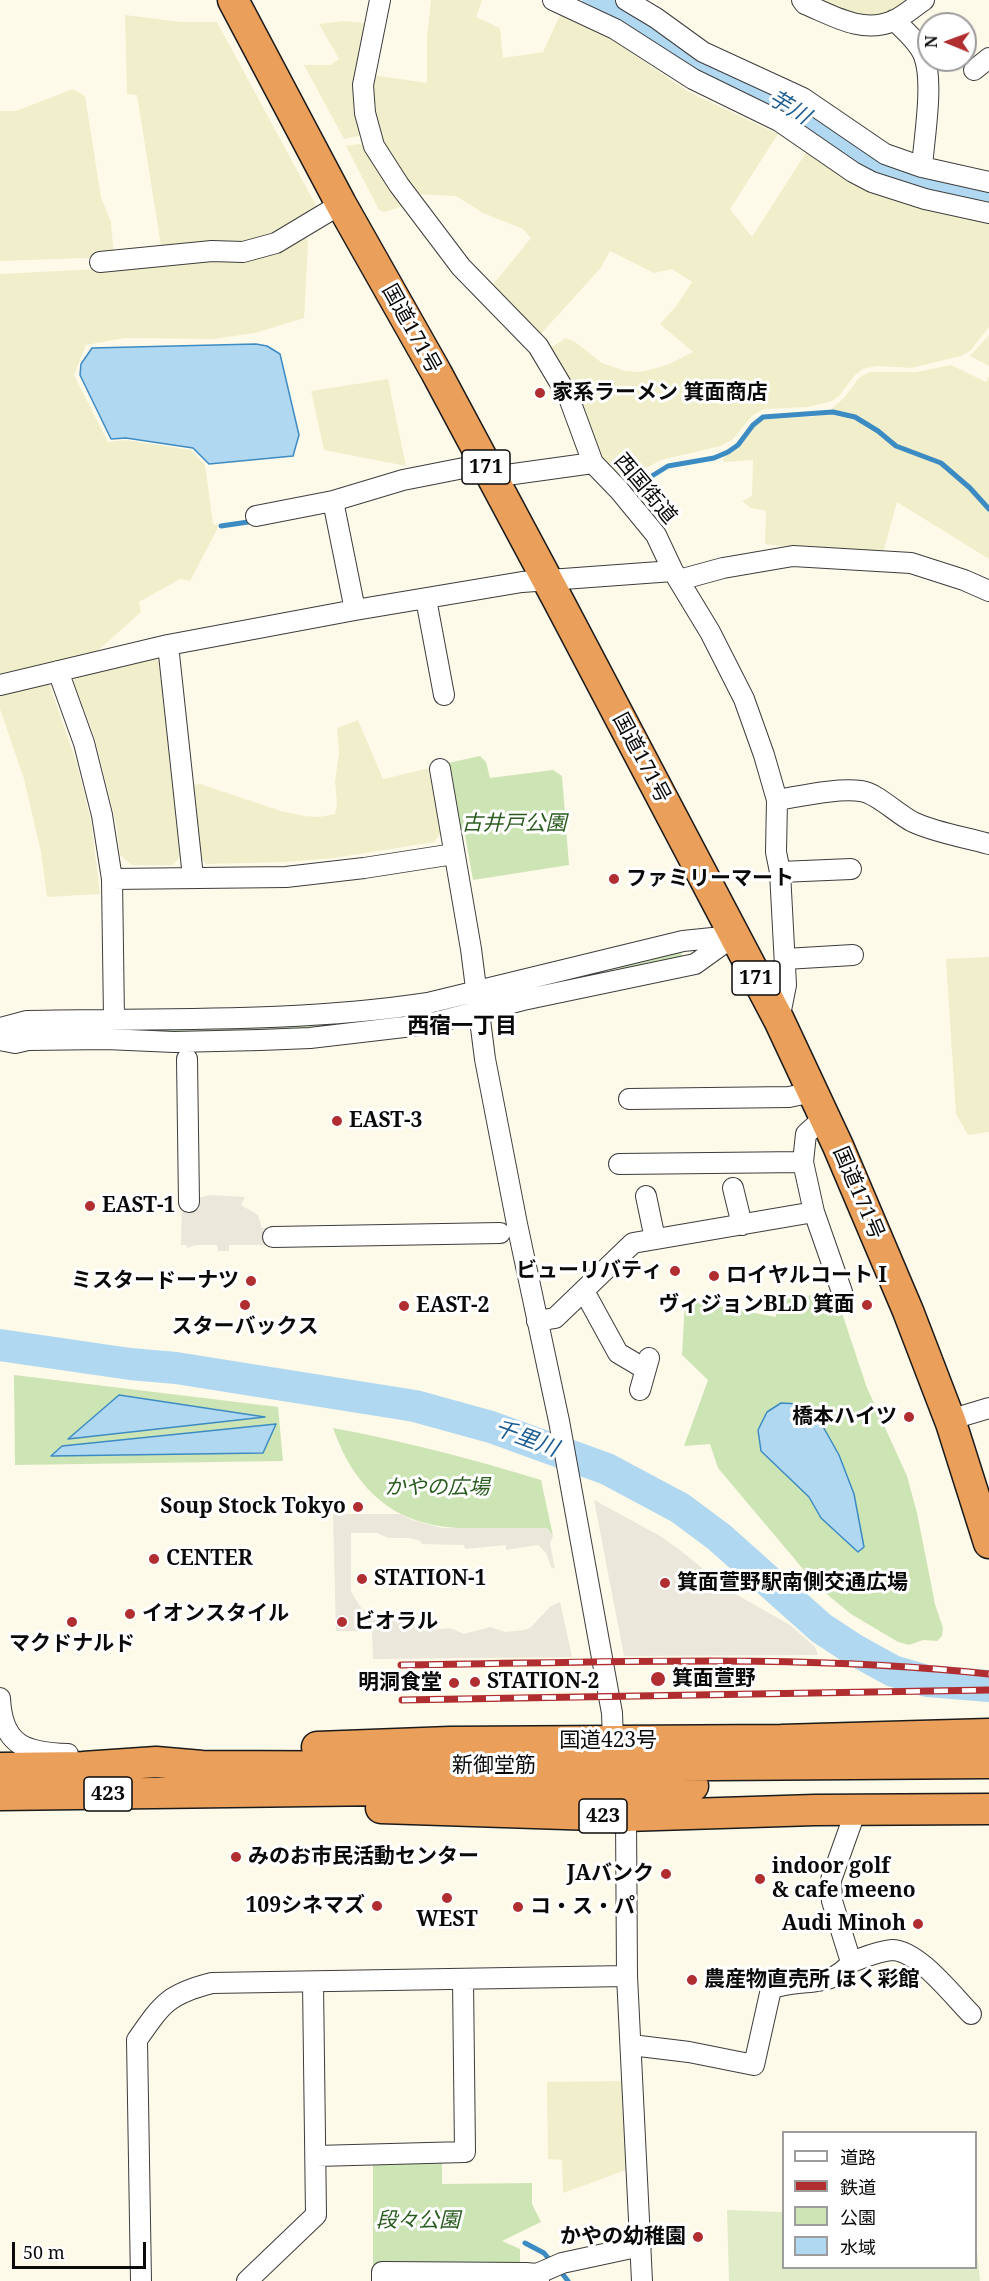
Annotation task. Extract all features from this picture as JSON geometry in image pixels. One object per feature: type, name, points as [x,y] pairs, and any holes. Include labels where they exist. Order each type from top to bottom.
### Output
[{"type":"highway","name":"国道171号","points":[[233,0],[341,204],[547,580],[779,1020],[891,1269],[951,1423],[989,1543]]},
{"type":"highway","name":"国道423号","points":[[156,1762],[268,1750],[343,1746],[781,1740],[989,1734]]},
{"type":"highway","name":"新御堂筋","points":[[0,1768],[83,1767],[156,1762],[202,1766],[439,1767],[856,1786],[989,1763]]},
{"type":"highway","name":"新御堂筋","points":[[0,1794],[989,1783]]},
{"type":"highway","name":"423","points":[[217,1793],[329,1805],[495,1813],[626,1816],[856,1786],[989,1809]]},
{"type":"street","name":"西国街道","points":[[380,0],[363,85],[365,113],[374,146],[399,185],[462,267],[538,346],[569,398],[593,464],[619,490],[656,535],[744,699],[777,800],[776,852],[780,872],[786,985],[779,1020]]},
{"type":"street","points":[[553,0],[615,29],[693,80],[779,121],[865,179],[925,199],[989,213]]},
{"type":"street","points":[[626,0],[656,18],[703,52],[788,90],[812,104],[885,154],[922,167],[989,182]]},
{"type":"street","points":[[802,0],[805,4],[844,22],[874,27],[894,20],[924,0]]},
{"type":"street","points":[[894,20],[924,56],[928,85],[922,167]]},
{"type":"street","points":[[100,262],[212,251],[243,252],[276,243],[341,204]]},
{"type":"street","points":[[256,516],[333,501],[403,480],[488,470],[593,464]]},
{"type":"street","points":[[333,501],[355,610]]},
{"type":"street","points":[[0,685],[168,645],[355,610],[547,580],[676,576],[793,556],[911,563],[964,580],[989,591]]},
{"type":"street","points":[[426,599],[444,694]]},
{"type":"street","points":[[168,645],[193,877]]},
{"type":"street","points":[[58,671],[84,743],[102,815],[112,879],[114,1019]]},
{"type":"street","points":[[440,769],[485,1059],[559,1421],[612,1713],[613,1741]]},
{"type":"street","points":[[777,800],[860,790],[872,794],[901,814],[928,828],[989,844]]},
{"type":"street","points":[[112,879],[286,877],[454,854]]},
{"type":"street","points":[[780,872],[851,869]]},
{"type":"street","points":[[0,1028],[27,1021],[348,1014],[428,1003],[683,941],[734,936]]},
{"type":"street","points":[[0,1040],[15,1043],[28,1040],[106,1039],[174,1042],[300,1038],[404,1027],[436,1022],[601,983],[695,964],[734,936]]},
{"type":"street","points":[[785,959],[853,955]]},
{"type":"street","points":[[187,1059],[189,1202]]},
{"type":"street","points":[[629,1099],[789,1097],[819,1105],[806,1134],[803,1162],[814,1212],[842,1293]]},
{"type":"street","points":[[618,1164],[803,1162]]},
{"type":"street","points":[[733,1188],[742,1225]]},
{"type":"street","points":[[646,1196],[655,1239]]},
{"type":"street","points":[[537,1320],[555,1318],[633,1243],[814,1212]]},
{"type":"street","points":[[273,1237],[500,1233]]},
{"type":"street","points":[[584,1291],[618,1353],[647,1363],[640,1390]]},
{"type":"street","points":[[951,1423],[959,1417],[989,1408]]},
{"type":"street","points":[[0,1698],[5,1727],[11,1737],[23,1748],[48,1753],[130,1756],[156,1762]]},
{"type":"street","points":[[851,1962],[832,1901],[831,1880],[856,1786]]},
{"type":"street","points":[[626,1816],[627,1976],[642,2281]]},
{"type":"street","points":[[631,2045],[689,2052],[754,2066],[771,1989],[794,1982],[823,1982],[845,1971],[851,1962],[887,1951],[901,1952],[918,1962],[971,2014]]},
{"type":"street","points":[[141,2281],[137,2040],[160,2007],[185,1990],[212,1983],[627,1976]]},
{"type":"street","points":[[316,2156],[465,2152],[464,1980]]},
{"type":"street","points":[[249,2280],[316,2215],[313,1983]]},
{"type":"street","points":[[382,2281],[382,2272],[538,2278],[562,2263],[641,2246]]},
{"type":"shaded area","points":[[431,0],[482,0],[476,17],[500,28],[503,58],[543,52],[560,15],[612,40],[689,92],[778,134],[730,209],[752,237],[807,151],[870,191],[882,196],[989,223],[989,327],[970,351],[961,356],[911,368],[877,366],[863,369],[855,375],[839,396],[830,402],[807,407],[764,409],[752,416],[732,440],[721,446],[661,460],[623,481],[598,457],[547,350],[566,338],[575,342],[602,363],[625,371],[641,372],[667,365],[693,352],[660,324],[677,305],[692,282],[672,269],[654,273],[610,251],[600,269],[538,337],[489,289],[531,238],[523,229],[483,213],[456,196],[413,194],[394,168],[372,122],[372,75],[427,83],[427,37]]},
{"type":"shaded area","points":[[811,0],[915,0],[875,21]]},
{"type":"shaded area","points":[[125,15],[182,22],[217,22],[318,209],[275,236],[249,244],[162,252],[137,95],[127,94]]},
{"type":"shaded area","points":[[343,21],[366,23],[354,78],[354,100],[363,135],[344,139],[304,65],[330,65],[339,59],[319,24]]},
{"type":"shaded area","points":[[73,89],[85,96],[101,197],[111,222],[114,257],[0,261],[0,111],[16,111]]},
{"type":"shaded area","points":[[366,145],[401,207],[384,212],[379,210],[346,146]]},
{"type":"shaded area","points":[[306,233],[308,244],[304,318],[255,333],[213,339],[125,338],[86,345],[74,375],[108,442],[125,440],[191,450],[205,465],[213,524],[219,526],[190,581],[180,579],[139,602],[141,612],[92,656],[0,676],[0,274],[136,267]]},
{"type":"shaded area","points":[[989,335],[989,366],[970,356]]},
{"type":"shaded area","points":[[951,365],[986,382],[989,376],[989,559],[897,502],[883,553],[805,549],[765,544],[766,511],[751,508],[742,501],[752,496],[753,460],[723,462],[723,457],[738,446],[755,425],[766,418],[830,414],[831,409],[844,398],[859,378],[869,372],[916,372]]},
{"type":"shaded area","points":[[388,379],[406,466],[324,450],[311,391]]},
{"type":"shaded area","points":[[152,657],[159,661],[180,857],[173,865],[132,865],[120,855],[116,823],[95,739],[73,681],[77,675]]},
{"type":"shaded area","points":[[42,682],[50,686],[77,764],[91,821],[100,894],[47,897],[41,852],[24,779],[0,709],[0,693]]},
{"type":"shaded area","points":[[358,720],[383,779],[430,768],[441,833],[434,842],[334,858],[285,862],[207,864],[199,857],[190,785],[200,784],[281,811],[304,816],[319,817],[335,814],[337,804],[335,782],[339,752],[337,728]]},
{"type":"shaded area","points":[[989,957],[989,1132],[968,1135],[956,1114],[946,959]]},
{"type":"shaded area","points":[[210,1195],[245,1197],[241,1205],[258,1215],[262,1228],[273,1228],[273,1245],[229,1245],[229,1251],[218,1251],[217,1245],[197,1245],[187,1248],[187,1245],[181,1245],[182,1206],[194,1199]]},
{"type":"shaded area","name":"箕面萱野駅南側交通広場","points":[[594,1500],[660,1536],[732,1592],[790,1625],[815,1647],[818,1655],[624,1656]]},
{"type":"shaded area","points":[[333,1514],[401,1514],[412,1520],[442,1528],[547,1528],[553,1536],[550,1543],[555,1569],[551,1567],[546,1553],[538,1545],[506,1550],[506,1545],[465,1549],[464,1545],[422,1544],[421,1541],[409,1538],[389,1538],[377,1533],[351,1533],[351,1592],[362,1609],[381,1614],[381,1617],[396,1621],[410,1621],[425,1631],[450,1628],[464,1634],[490,1627],[505,1632],[525,1630],[530,1628],[551,1606],[560,1602],[572,1657],[373,1659],[372,1631],[336,1631]]},
{"type":"shaded area","points":[[624,2081],[629,2169],[563,2193],[562,2160],[548,2159],[547,2082]]},
{"type":"green space","name":"古井戸公園","points":[[480,756],[486,762],[490,778],[553,770],[562,776],[569,865],[473,880],[465,835],[458,830],[448,763]]},
{"type":"green space","points":[[680,951],[684,959],[658,965],[601,970]]},
{"type":"green space","points":[[288,1022],[330,1025],[330,1028],[171,1034],[136,1030],[136,1027]]},
{"type":"green space","points":[[835,1292],[867,1388],[907,1476],[917,1513],[935,1604],[943,1628],[942,1636],[937,1641],[923,1640],[909,1645],[898,1642],[851,1614],[819,1588],[718,1468],[710,1444],[684,1446],[708,1380],[682,1355],[685,1300],[776,1317],[776,1300]]},
{"type":"green space","points":[[14,1375],[278,1407],[283,1461],[15,1465]]},
{"type":"green space","name":"かやの広場","points":[[333,1428],[438,1451],[541,1480],[553,1536],[547,1528],[460,1528],[433,1525],[409,1518],[386,1505],[365,1485],[346,1458]]},
{"type":"green space","name":"段々公園","points":[[442,2162],[442,2184],[532,2183],[532,2204],[541,2222],[502,2241],[520,2249],[520,2264],[373,2265],[373,2163]]},
{"type":"green space","points":[[727,2210],[782,2212],[782,2269],[977,2269],[977,2250],[980,2281],[729,2281]]},
{"type":"water","points":[[256,344],[267,346],[280,354],[299,435],[293,456],[209,464],[193,448],[126,438],[111,439],[80,375],[81,364],[92,348]]},
{"type":"water","points":[[119,1395],[265,1417],[68,1439]]},
{"type":"water","points":[[781,1403],[799,1404],[816,1414],[839,1455],[854,1494],[864,1547],[858,1552],[821,1518],[809,1497],[761,1451],[758,1430],[767,1412]]},
{"type":"water","points":[[276,1424],[263,1453],[51,1456],[62,1446]]},
{"type":"waterway","name":"芋川","points":[[598,0],[651,29],[695,61],[783,102],[870,161],[910,177],[989,195]]},
{"type":"waterway","points":[[631,489],[668,466],[714,458],[728,452],[738,445],[753,425],[763,417],[833,412],[855,417],[878,431],[896,446],[941,463],[970,488],[989,509]]},
{"type":"waterway","points":[[221,526],[255,521]]},
{"type":"waterway","name":"千里川","points":[[0,1345],[130,1364],[176,1368],[415,1406],[491,1427],[607,1469],[680,1508],[719,1537],[821,1628],[893,1671],[927,1681],[989,1686]]},
{"type":"waterway","points":[[525,2243],[544,2253],[549,2259]]},
{"type":"waterway","points":[[561,2272],[568,2281]]},
{"type":"railway","points":[[401,1665],[769,1661],[842,1663],[989,1674]]},
{"type":"railway","points":[[402,1700],[989,1690]]},
{"type":"place","name":"家系ラーメン 箕面商店","points":[[540,393]]},
{"type":"place","name":"ファミリーマート","points":[[614,879]]},
{"type":"place","name":"EAST-3","points":[[337,1121]]},
{"type":"place","name":"EAST-1","points":[[90,1206]]},
{"type":"place","name":"ビューリバティ","points":[[675,1271]]},
{"type":"place","name":"ロイヤルコート I","points":[[714,1276]]},
{"type":"place","name":"ミスタードーナツ","points":[[251,1281]]},
{"type":"place","name":"スターバックス","points":[[245,1305]]},
{"type":"place","name":"ヴィジョンBLD 箕面","points":[[867,1305]]},
{"type":"place","name":"EAST-2","points":[[404,1306]]},
{"type":"place","name":"橋本ハイツ","points":[[909,1417]]},
{"type":"place","name":"Soup Stock Tokyo","points":[[358,1507]]},
{"type":"place","name":"CENTER","points":[[154,1559]]},
{"type":"place","name":"STATION-1","points":[[362,1579]]},
{"type":"place","name":"箕面萱野駅南側交通広場","points":[[665,1583]]},
{"type":"place","name":"イオンスタイル","points":[[130,1614]]},
{"type":"place","name":"マクドナルド","points":[[72,1622]]},
{"type":"place","name":"ビオラル","points":[[342,1622]]},
{"type":"place","name":"箕面萱野","points":[[658,1679]]},
{"type":"place","name":"STATION-2","points":[[475,1682]]},
{"type":"place","name":"明洞食堂","points":[[454,1683]]},
{"type":"place","name":"みのお市民活動センター","points":[[236,1857]]},
{"type":"place","name":"JAバンク","points":[[666,1874]]},
{"type":"place","name":"indoor golf & cafe meeno","points":[[760,1879]]},
{"type":"place","name":"WEST","points":[[447,1898]]},
{"type":"place","name":"109シネマズ","points":[[377,1906]]},
{"type":"place","name":"コ・ス・パ","points":[[518,1907]]},
{"type":"place","name":"Audi Minoh","points":[[918,1924]]},
{"type":"place","name":"農産物直売所 ほく彩館","points":[[692,1980]]},
{"type":"place","name":"かやの幼稚園","points":[[698,2237]]},
{"type":"district","name":"西宿一丁目","points":[[462,1027]]}]
